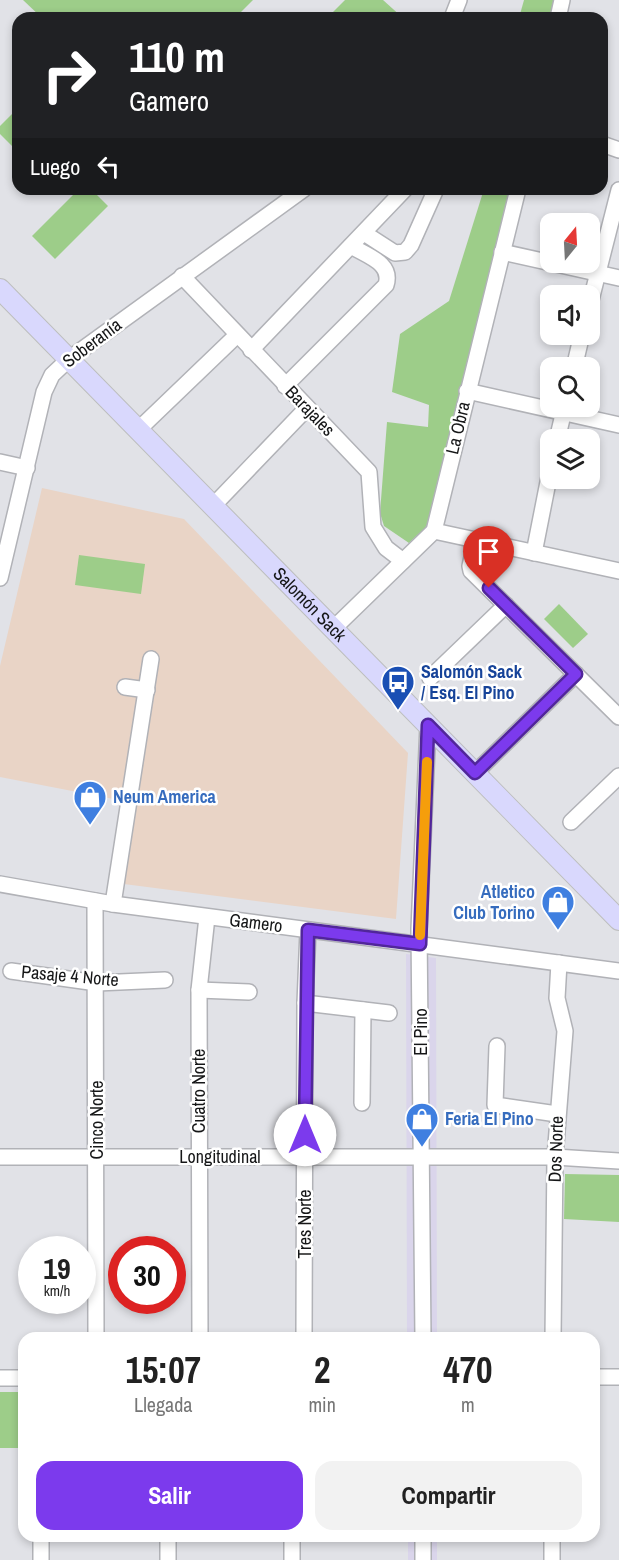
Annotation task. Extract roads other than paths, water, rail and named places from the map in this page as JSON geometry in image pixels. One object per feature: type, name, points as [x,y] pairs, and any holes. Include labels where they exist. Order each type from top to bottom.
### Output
[{"type":"main road","name":"Salomón Sack","points":[[0,289],[619,920]]},
{"type":"street","points":[[600,262],[619,190]]},
{"type":"street","name":"Soberanía","points":[[0,578],[46,385],[55,371],[69,358],[296,195]]},
{"type":"street","points":[[251,350],[399,195]]},
{"type":"street","points":[[364,232],[395,253],[405,252],[411,245],[433,195]]},
{"type":"street","name":"La Obra","points":[[434,531],[516,195]]},
{"type":"street","points":[[285,386],[386,285],[389,276],[386,267],[351,246]]},
{"type":"street","points":[[502,252],[540,260]]},
{"type":"street","points":[[594,285],[597,273],[619,278]]},
{"type":"street","name":"Barajales","points":[[182,276],[369,472],[373,528],[386,548],[403,561]]},
{"type":"street","points":[[138,430],[237,335]]},
{"type":"street","points":[[467,391],[540,405]]},
{"type":"street","points":[[213,506],[307,408]]},
{"type":"street","points":[[592,417],[619,425]]},
{"type":"street","points":[[0,462],[27,468]]},
{"type":"street","points":[[534,553],[547,489]]},
{"type":"street","points":[[333,629],[434,531],[619,571]]},
{"type":"street","points":[[476,540],[470,569],[619,717]]},
{"type":"street","points":[[430,678],[506,605]]},
{"type":"street","points":[[113,904],[151,659]]},
{"type":"street","points":[[475,773],[576,674]]},
{"type":"street","points":[[125,687],[147,690]]},
{"type":"street","name":"El Pino","points":[[423,1332],[420,944],[428,725]]},
{"type":"street","points":[[571,822],[619,776]]},
{"type":"street","name":"Gamero","points":[[0,884],[113,904],[619,971]]},
{"type":"street","name":"Cinco Norte","points":[[95,901],[97,982],[96,1332]]},
{"type":"street","name":"Cuatro Norte","points":[[200,1332],[199,990],[207,917]]},
{"type":"street","name":"Tres Norte","points":[[304,1332],[305,1003],[308,930]]},
{"type":"street","name":"Dos Norte","points":[[553,1332],[555,1157],[565,1030],[557,998],[560,963]]},
{"type":"street","name":"Pasaje 4 Norte","points":[[11,971],[97,982],[165,980]]},
{"type":"street","points":[[199,990],[249,992]]},
{"type":"street","points":[[305,1003],[389,1013]]},
{"type":"street","points":[[362,1103],[363,1010]]},
{"type":"street","points":[[497,1046],[495,1105],[557,1114]]},
{"type":"street","name":"Longitudinal","points":[[0,1157],[555,1157],[619,1161]]},
{"type":"street","points":[[600,1377],[619,1377]]},
{"type":"street","points":[[0,1378],[18,1378]]},
{"type":"street","points":[[41,1542],[41,1560]]},
{"type":"street","points":[[168,1542],[168,1560]]},
{"type":"street","points":[[292,1542],[292,1560]]},
{"type":"street","points":[[423,1542],[423,1560]]},
{"type":"street","points":[[552,1542],[552,1560]]},
{"type":"place","name":"Salomón Sack / Esq. El Pino","points":[[398,711]]},
{"type":"place","name":"Neum America","points":[[90,826]]},
{"type":"place","name":"Atletico Club Torino","points":[[558,931]]},
{"type":"place","name":"Feria El Pino","points":[[422,1148]]}]
